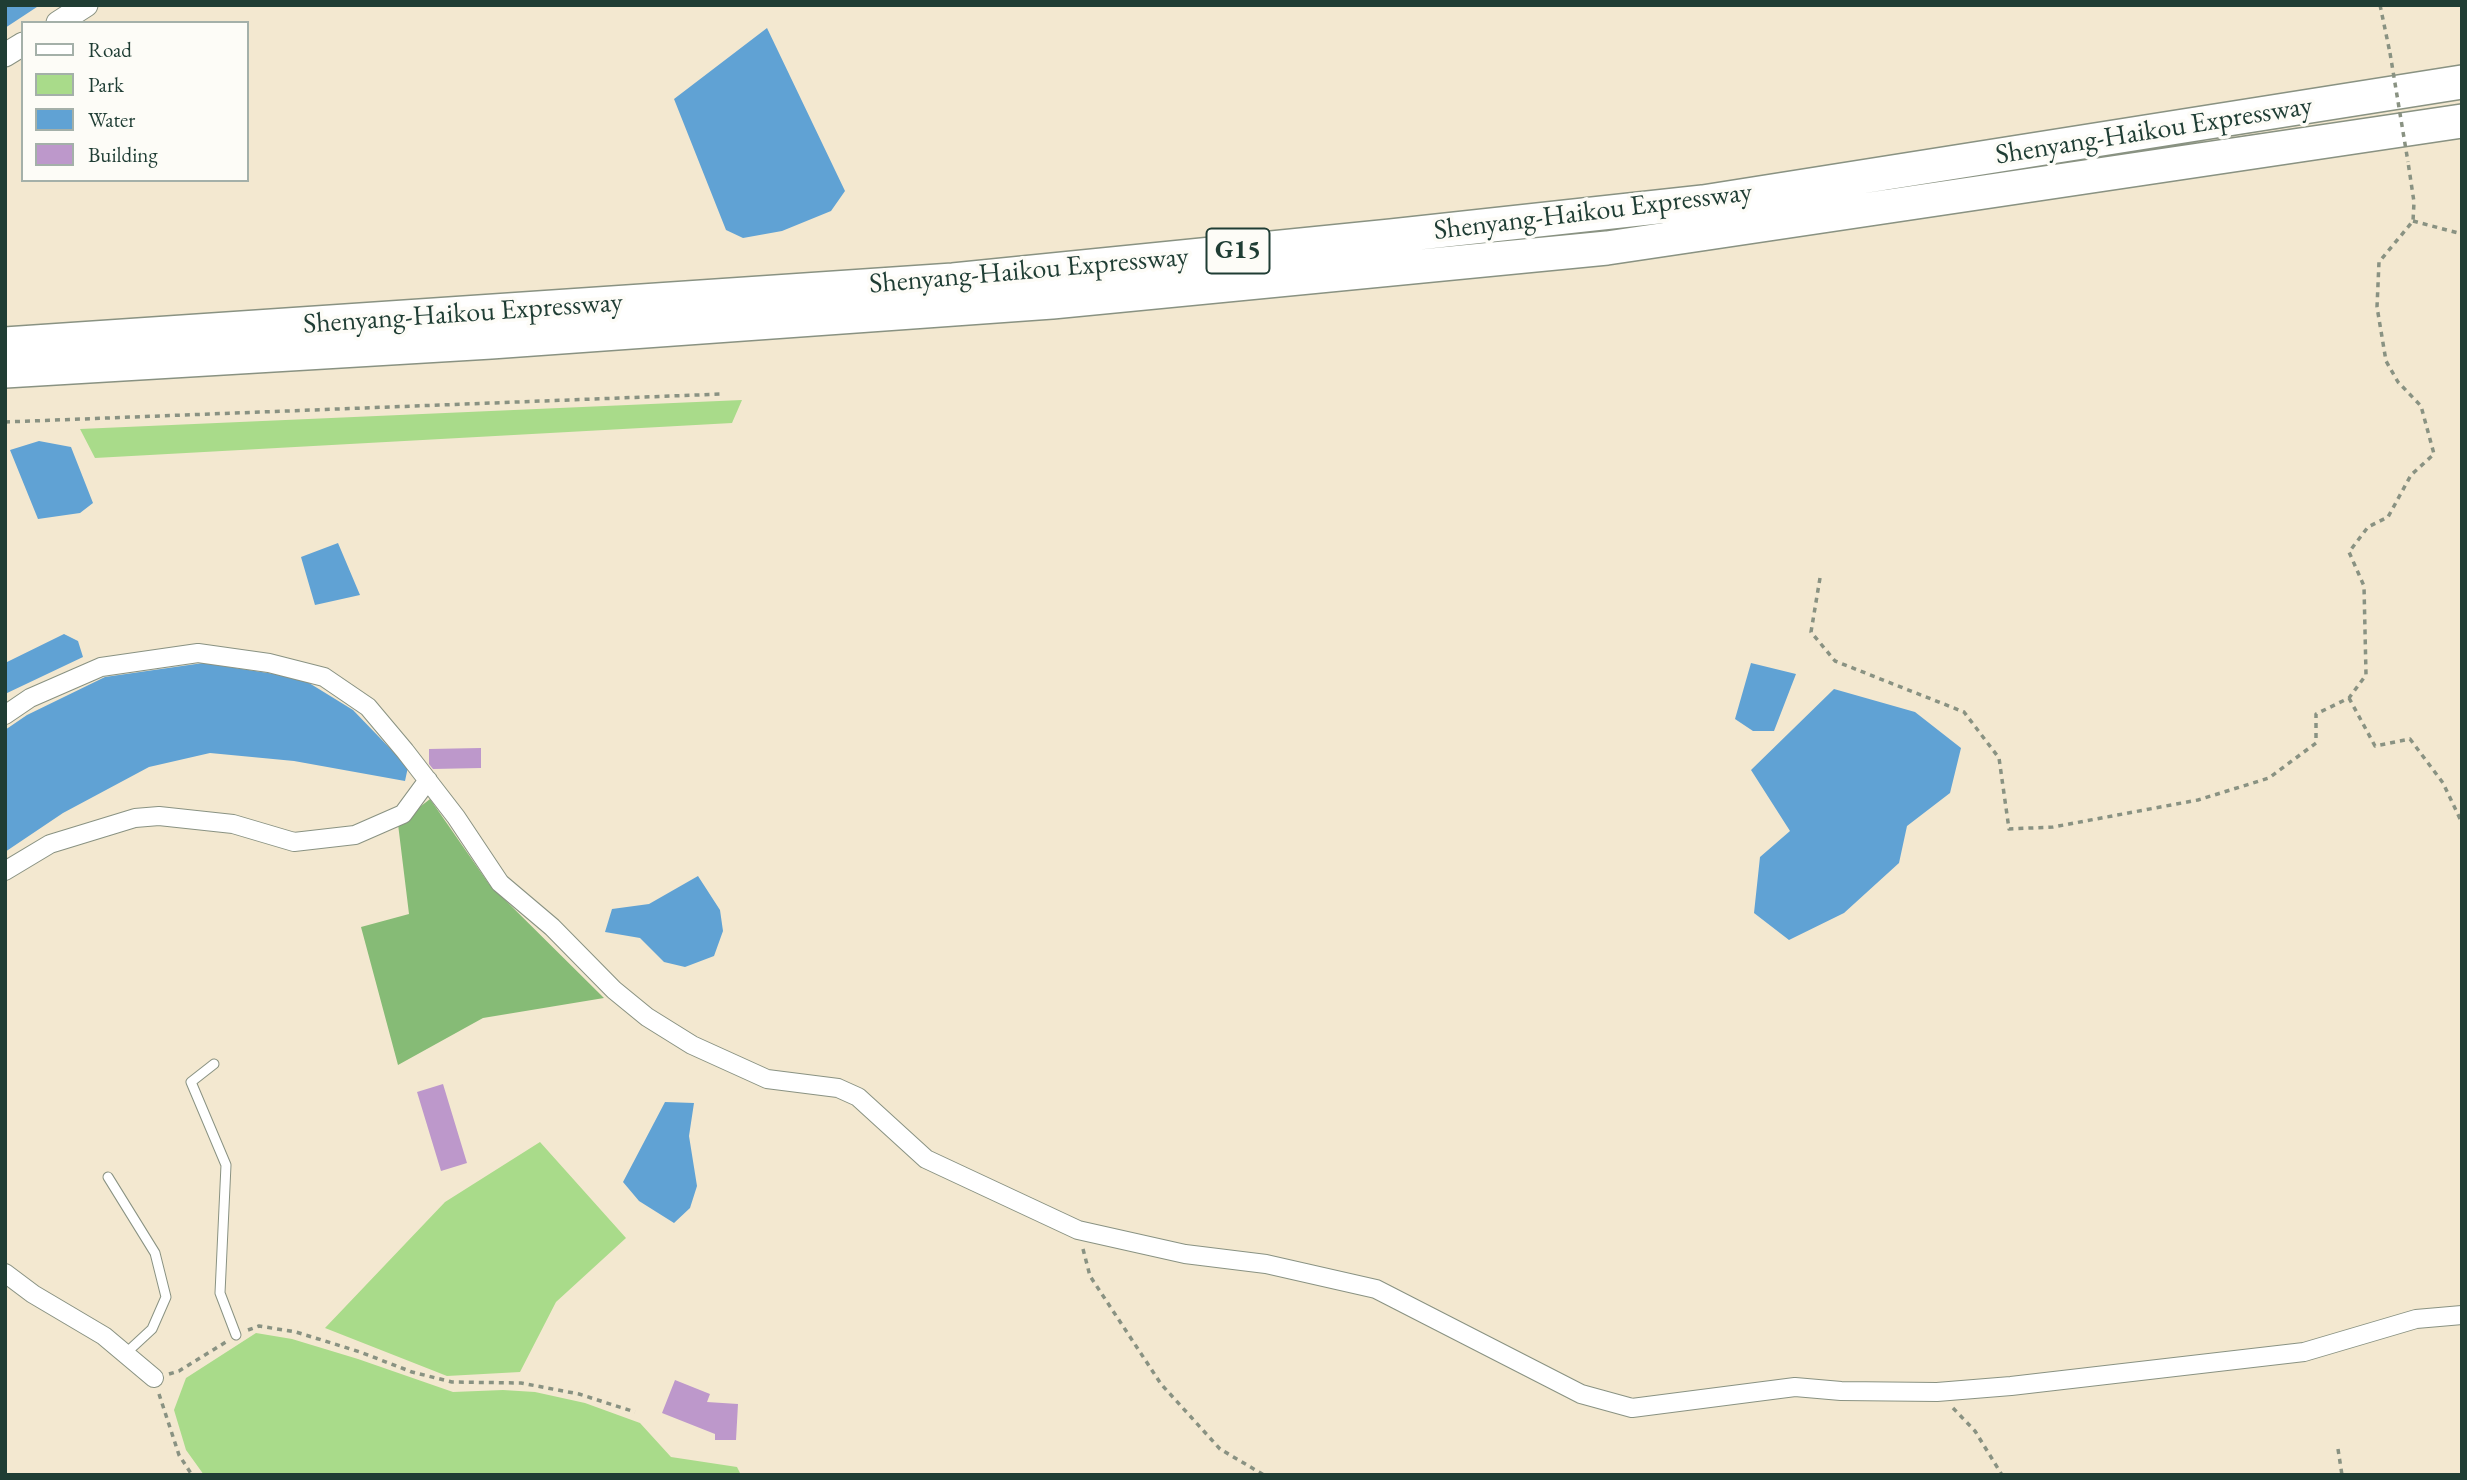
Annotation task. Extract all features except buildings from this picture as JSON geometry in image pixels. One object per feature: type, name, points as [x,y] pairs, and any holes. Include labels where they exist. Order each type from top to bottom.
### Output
[{"type":"highway","name":"Shenyang-Haikou Expressway","points":[[5,344],[953,280],[1445,230],[1703,202],[2462,82]]},
{"type":"highway","name":"Shenyang-Haikou Expressway","points":[[5,371],[491,342],[1052,302],[1607,248],[2462,121]]},
{"type":"street","points":[[61,21],[86,5]]},
{"type":"street","points":[[5,55],[21,45]]},
{"type":"street","points":[[5,715],[30,698],[101,667],[198,653],[269,663],[324,677],[368,707],[428,780],[500,883],[552,927],[614,990],[648,1017],[692,1045],[767,1079],[838,1088],[859,1097],[926,1158],[1078,1230],[1185,1254],[1266,1264],[1376,1289],[1581,1394],[1632,1408],[1795,1387],[1841,1391],[1937,1392],[2304,1352],[2416,1319],[2462,1315]]},
{"type":"street","points":[[5,872],[50,844],[135,818],[159,816],[233,824],[294,842],[355,835],[403,814],[428,780]]},
{"type":"street","points":[[5,1273],[33,1294],[104,1336],[154,1378]]},
{"type":"lane","points":[[214,1064],[191,1082],[226,1165],[220,1293],[236,1335]]},
{"type":"lane","points":[[108,1177],[155,1252],[166,1297],[152,1329],[125,1354]]},
{"type":"path","points":[[1820,578],[1811,632],[1835,662],[1964,712],[1999,758],[2009,829],[2053,827],[2198,800],[2269,778],[2316,743],[2316,714],[2349,698],[2366,675],[2364,586],[2349,552],[2368,527],[2388,517],[2411,475],[2434,454],[2421,406],[2398,383],[2386,361],[2377,307],[2379,262],[2413,220],[2414,202],[2380,5]]},
{"type":"path","points":[[2413,220],[2462,234]]},
{"type":"path","points":[[5,422],[722,394]]},
{"type":"path","points":[[2349,698],[2375,746],[2410,739],[2444,783],[2462,823]]},
{"type":"path","points":[[1078,1230],[1090,1276],[1161,1384],[1220,1449],[1265,1475]]},
{"type":"path","points":[[192,1475],[179,1455],[154,1378],[180,1371],[236,1335],[258,1326],[296,1332],[360,1352],[412,1373],[452,1382],[521,1383],[579,1394],[635,1412]]},
{"type":"path","points":[[1937,1392],[1975,1431],[2001,1475]]},
{"type":"path","points":[[2338,1449],[2342,1475]]},
{"type":"green space","points":[[742,400],[732,423],[95,458],[80,429]]},
{"type":"green space","points":[[430,799],[489,884],[604,998],[483,1018],[398,1065],[361,927],[409,914],[398,824]]},
{"type":"green space","points":[[540,1142],[626,1238],[556,1302],[520,1372],[447,1376],[325,1328],[445,1202]]},
{"type":"green space","points":[[256,1333],[292,1339],[453,1392],[535,1392],[585,1403],[640,1423],[671,1457],[737,1467],[741,1475],[204,1475],[186,1450],[174,1410],[186,1378]]},
{"type":"water","points":[[5,5],[40,5],[5,28]]},
{"type":"water","points":[[767,28],[845,191],[831,211],[782,231],[743,238],[726,230],[674,99]]},
{"type":"water","points":[[39,441],[71,447],[93,503],[80,513],[38,519],[10,450]]},
{"type":"water","points":[[338,543],[360,595],[315,605],[301,557]]},
{"type":"water","points":[[64,634],[78,641],[83,657],[5,694],[5,663]]},
{"type":"water","points":[[203,663],[301,678],[353,710],[408,767],[405,781],[294,761],[210,753],[149,767],[63,813],[5,852],[5,730],[27,715],[105,677]]},
{"type":"water","points":[[1751,663],[1796,674],[1774,731],[1753,731],[1735,719]]},
{"type":"water","points":[[1834,689],[1915,712],[1961,748],[1950,793],[1907,826],[1899,863],[1844,913],[1789,940],[1754,913],[1760,857],[1790,831],[1751,770]]},
{"type":"water","points":[[698,876],[720,910],[723,931],[714,956],[685,967],[664,962],[640,938],[605,932],[612,909],[649,904]]},
{"type":"water","points":[[665,1102],[694,1103],[689,1136],[697,1186],[690,1208],[674,1223],[639,1201],[623,1182]]}]
